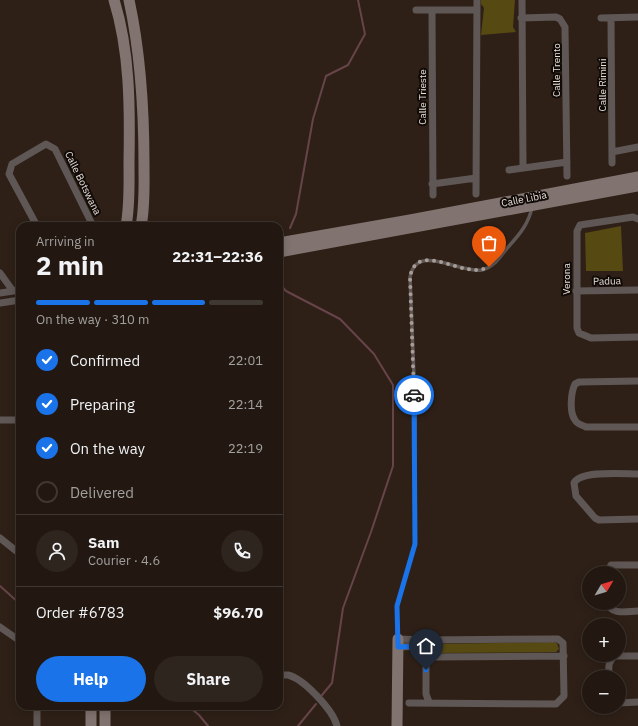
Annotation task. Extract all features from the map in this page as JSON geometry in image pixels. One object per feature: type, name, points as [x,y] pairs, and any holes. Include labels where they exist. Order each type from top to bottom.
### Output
[{"type":"street","points":[[114,0],[123,44],[129,109],[129,200],[126,222]]},
{"type":"street","points":[[129,0],[138,41],[144,116],[144,200],[141,222]]},
{"type":"street","points":[[476,194],[477,0]]},
{"type":"street","points":[[522,0],[523,167]]},
{"type":"street","points":[[416,10],[477,10]]},
{"type":"street","name":"Calle Trieste","points":[[432,10],[433,196]]},
{"type":"street","name":"Calle Trento","points":[[521,18],[556,17],[560,19],[566,27],[567,176]]},
{"type":"street","points":[[602,18],[638,17]]},
{"type":"street","name":"Calle Rimini","points":[[611,18],[612,163]]},
{"type":"street","name":"Calle Botswana","points":[[35,222],[9,174],[9,170],[12,164],[46,144],[55,149],[92,222]]},
{"type":"street","points":[[612,152],[638,147]]},
{"type":"street","points":[[509,170],[567,162]]},
{"type":"street","name":"Calle Libia","points":[[410,224],[638,177]]},
{"type":"street","points":[[432,184],[476,178]]},
{"type":"street","name":"Calle Libia","points":[[410,224],[532,206],[638,186]]},
{"type":"street","name":"Verona","points":[[638,219],[633,217],[580,225],[577,231],[576,291],[577,328],[579,333],[590,338],[638,337]]},
{"type":"street","points":[[283,242],[410,224]]},
{"type":"street","points":[[283,251],[410,224]]},
{"type":"street","points":[[0,273],[16,291]]},
{"type":"street","name":"Padua","points":[[576,291],[638,290]]},
{"type":"street","points":[[0,293],[16,291]]},
{"type":"street","points":[[0,303],[16,301]]},
{"type":"street","points":[[638,381],[579,382],[575,384],[573,388],[572,415],[575,421],[586,427],[638,427]]},
{"type":"street","points":[[0,420],[16,420]]},
{"type":"street","points":[[638,474],[588,474],[578,477],[574,483],[576,496],[595,518],[599,520],[638,519]]},
{"type":"street","points":[[0,538],[16,551]]},
{"type":"street","points":[[611,566],[638,565]]},
{"type":"street","points":[[612,610],[615,612],[638,611]]},
{"type":"street","points":[[0,627],[16,638]]},
{"type":"street","points":[[397,726],[398,643],[558,639],[564,645],[564,696],[556,704],[409,703]]},
{"type":"street","points":[[426,643],[426,694],[429,702]]},
{"type":"street","points":[[426,657],[564,656]]},
{"type":"street","points":[[609,670],[609,665],[612,658],[615,656],[638,656]]},
{"type":"street","points":[[283,675],[289,675],[306,686],[328,708],[337,726]]},
{"type":"street","points":[[626,703],[638,702]]},
{"type":"street","points":[[37,710],[37,726]]},
{"type":"street","points":[[91,710],[91,726]]},
{"type":"street","points":[[105,710],[105,726]]},
{"type":"lane","points":[[398,643],[399,622],[397,606],[415,544],[415,402],[411,342],[411,270],[420,261],[430,259],[468,270],[481,270],[489,267],[496,262],[524,228],[530,218],[532,206]]},
{"type":"shaded area","points":[[481,0],[515,0],[513,27],[516,32],[481,35],[484,8],[481,4]]},
{"type":"shaded area","points":[[621,226],[623,271],[586,271],[585,233]]},
{"type":"shaded area","points":[[557,643],[559,649],[556,652],[436,653],[432,649],[433,645],[436,644]]},
{"type":"waterway","points":[[290,228],[296,214],[313,119],[326,76],[348,65],[365,34],[358,0]]},
{"type":"waterway","points":[[283,288],[286,291],[340,319],[374,354],[393,385],[393,466],[343,608],[332,683],[322,695]]},
{"type":"waterway","points":[[0,586],[16,600]]},
{"type":"waterway","points":[[298,726],[316,704]]},
{"type":"waterway","points":[[193,710],[208,726]]},
{"type":"way so far","points":[[414,395],[411,330],[411,270],[420,261],[430,259],[468,270],[481,270],[489,267]]},
{"type":"route","points":[[414,395],[415,544],[411,563],[402,585],[397,606],[399,622],[398,647],[425,646],[426,670]]}]
